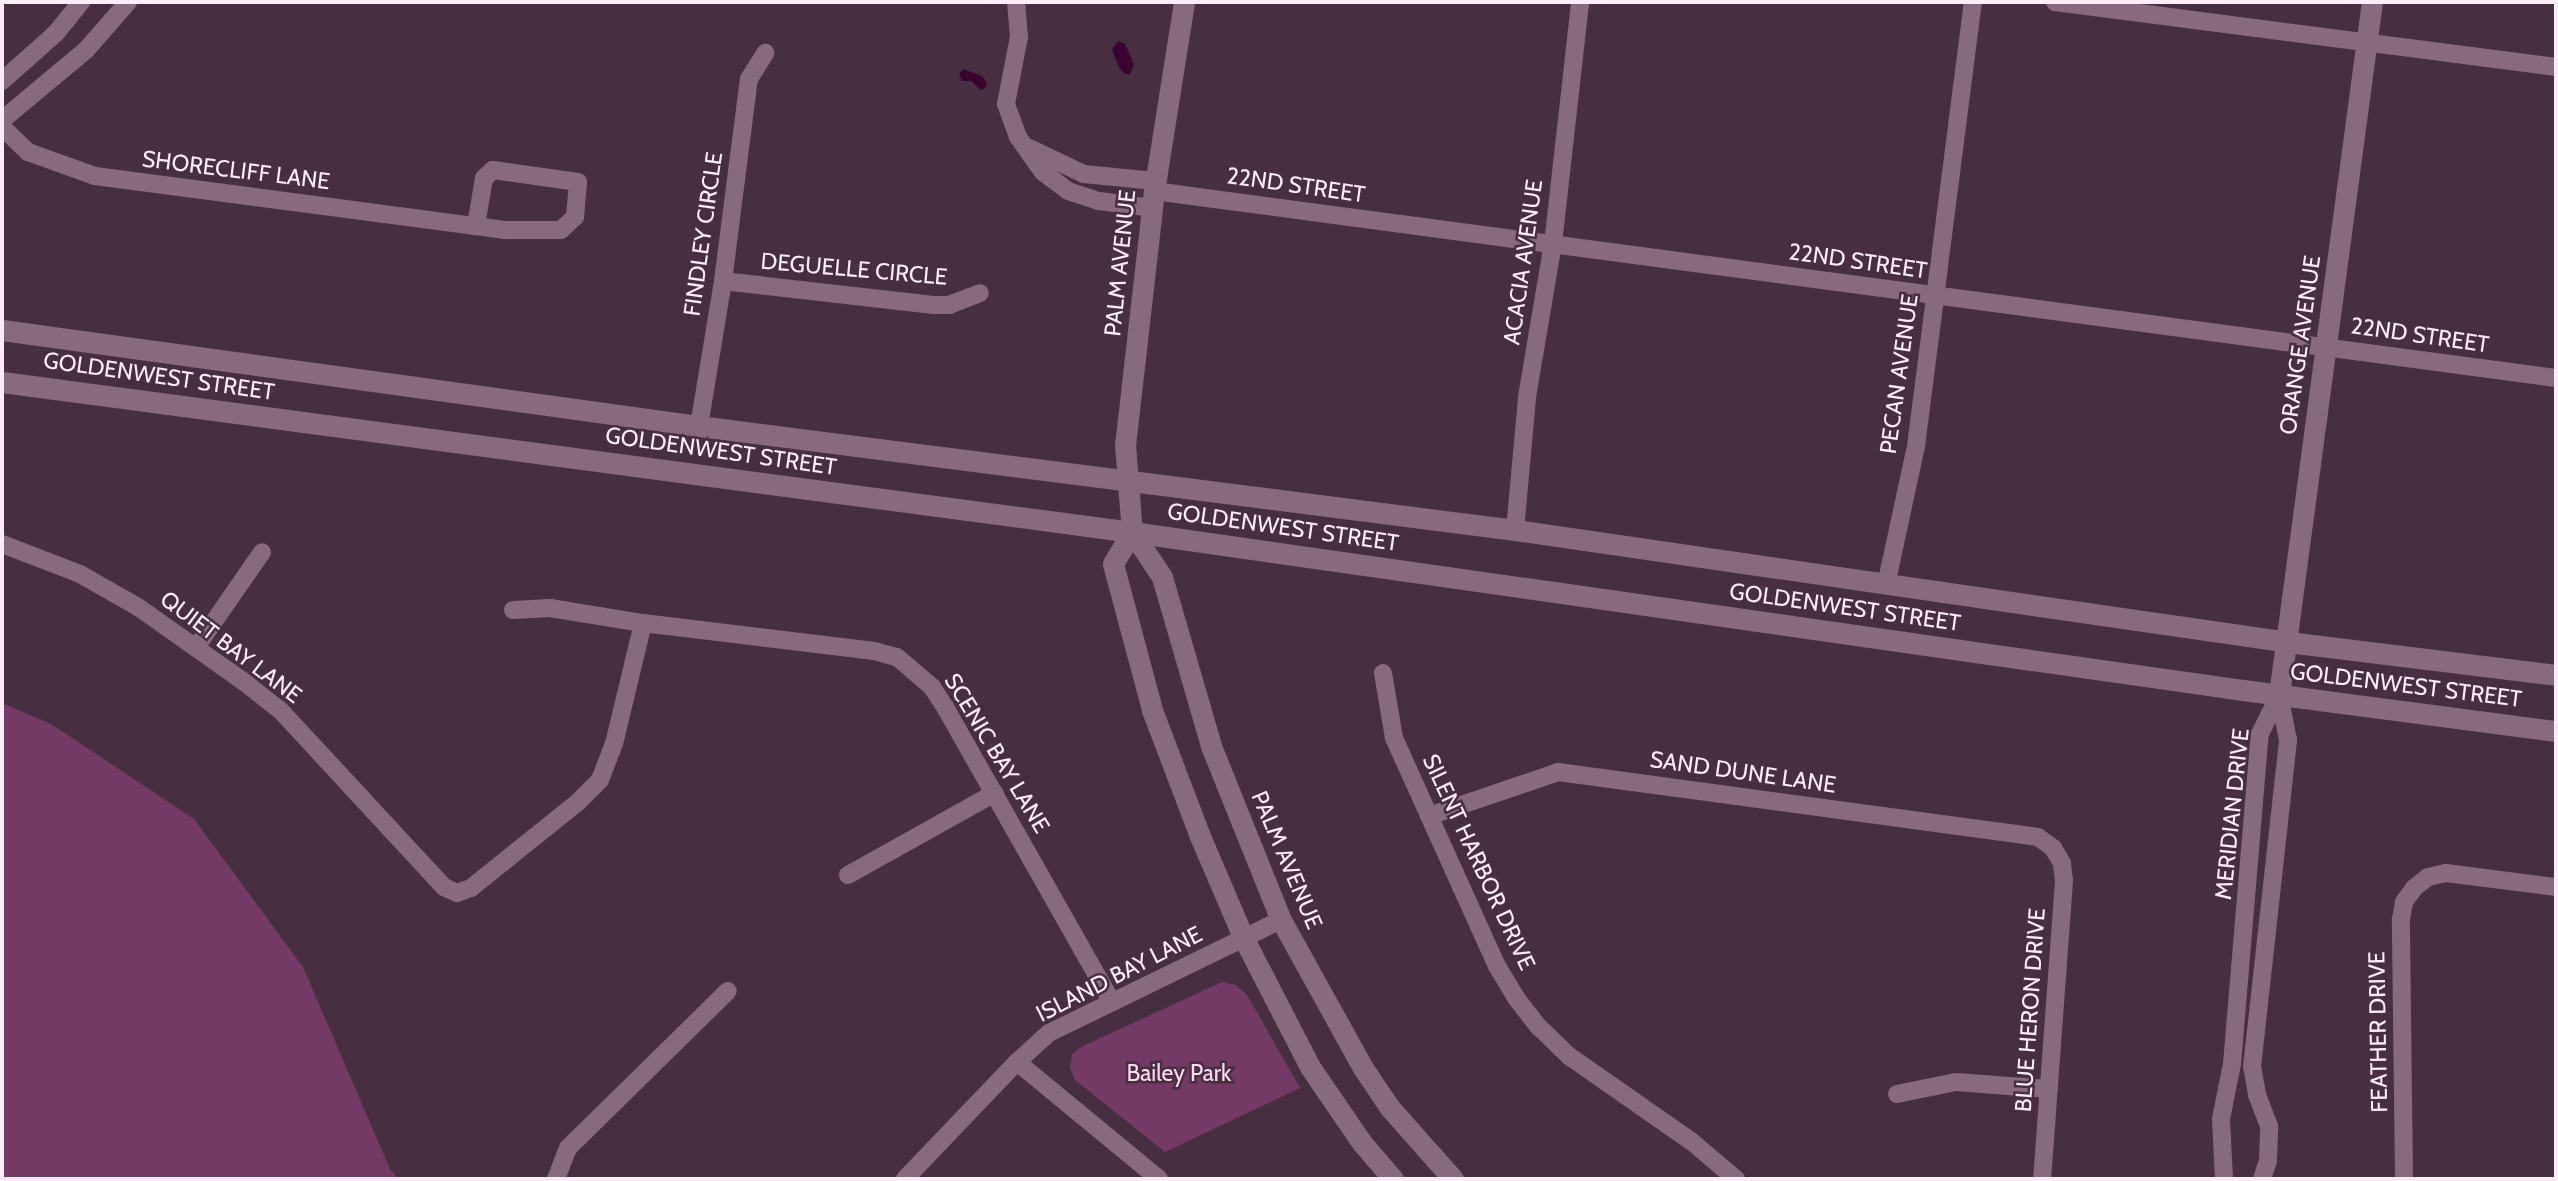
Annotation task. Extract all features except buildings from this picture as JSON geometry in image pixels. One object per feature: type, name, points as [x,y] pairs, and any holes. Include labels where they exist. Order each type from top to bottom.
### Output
[{"type":"main road","name":"PALM AVENUE","points":[[1184,2],[1153,193],[1125,443],[1132,532],[1162,577],[1211,746],[1281,920],[1363,1068],[1390,1108],[1453,1179]]},
{"type":"main road","name":"ORANGE AVENUE","points":[[2279,695],[2372,2]]},
{"type":"main road","name":"GOLDENWEST STREET","points":[[2,331],[1130,483],[1515,530],[1886,586],[2288,642],[2556,675]]},
{"type":"main road","name":"GOLDENWEST STREET","points":[[2,382],[1132,532],[2279,695],[2556,731]]},
{"type":"main road","points":[[1132,532],[1113,564],[1152,710],[1244,939],[1310,1067],[1362,1143],[1393,1179]]},
{"type":"street","points":[[2,81],[56,33],[81,2]]},
{"type":"street","points":[[2,120],[86,50],[128,2]]},
{"type":"street","points":[[1016,2],[1019,37],[1006,104],[1014,130],[1023,144],[1050,178],[1077,195],[1099,201],[1153,193]]},
{"type":"street","name":"ACACIA AVENUE","points":[[1515,530],[1527,397],[1553,244],[1580,2]]},
{"type":"street","name":"PECAN AVENUE","points":[[1886,586],[1916,446],[1973,2]]},
{"type":"street","points":[[2055,2],[2556,67]]},
{"type":"street","name":"FINDLEY CIRCLE","points":[[699,426],[723,281],[749,79],[765,53]]},
{"type":"street","name":"SHORECLIFF LANE","points":[[2,127],[28,152],[95,176],[476,226],[561,230],[575,217],[578,183],[493,170],[484,178],[476,226]]},
{"type":"street","points":[[1023,144],[1084,174],[1153,193]]},
{"type":"street","points":[[1077,195],[1084,174]]},
{"type":"street","name":"22ND STREET","points":[[1153,193],[2556,378]]},
{"type":"street","name":"DEGUELLE CIRCLE","points":[[723,281],[934,305],[949,305],[980,293]]},
{"type":"street","name":"QUIET BAY LANE","points":[[2,544],[80,574],[138,607],[197,646],[281,711],[444,887],[457,893],[471,888],[578,802],[600,780],[614,744],[643,623]]},
{"type":"street","points":[[197,646],[262,552]]},
{"type":"street","name":"SCENIC BAY LANE","points":[[513,610],[550,608],[643,623],[874,651],[897,657],[932,687],[995,793],[1111,1001]]},
{"type":"street","name":"SILENT HARBOR DRIVE","points":[[1383,673],[1394,738],[1497,965],[1539,1027],[1569,1056],[1691,1141],[1736,1179]]},
{"type":"street","name":"MERIDIAN DRIVE","points":[[2224,1179],[2221,1119],[2232,1064],[2260,734],[2279,695]]},
{"type":"street","name":"MERIDIAN DRIVE","points":[[2262,1179],[2268,1161],[2269,1126],[2257,1094],[2252,1067],[2288,740],[2279,695]]},
{"type":"street","name":"SAND DUNE LANE","points":[[1429,816],[1558,772],[2019,834],[2038,837],[2053,848]]},
{"type":"street","points":[[848,875],[995,793]]},
{"type":"street","name":"BLUE HERON DRIVE","points":[[2042,1179],[2064,881],[2062,863],[2053,848]]},
{"type":"street","name":"FEATHER DRIVE","points":[[2404,1179],[2401,919],[2404,902],[2414,888],[2428,877],[2446,873],[2556,887]]},
{"type":"street","name":"ISLAND BAY LANE","points":[[905,1179],[1017,1062],[1049,1033],[1281,920]]},
{"type":"street","points":[[556,1179],[568,1149],[728,991]]},
{"type":"street","points":[[1017,1062],[1158,1179]]},
{"type":"street","points":[[1897,1094],[1956,1082],[2049,1089]]},
{"type":"green space","points":[[2,703],[51,724],[194,819],[303,967],[390,1169],[398,1179],[2,1179]]},
{"type":"green space","name":"Bailey Park","points":[[1222,982],[1236,985],[1247,995],[1300,1088],[1165,1152],[1075,1080],[1070,1068],[1072,1054],[1083,1046]]},
{"type":"shaded area","points":[[1118,41],[1125,44],[1134,64],[1130,74],[1125,74],[1120,69],[1112,50]]},
{"type":"shaded area","points":[[963,69],[982,76],[987,83],[985,88],[981,90],[971,81],[962,81],[959,74]]}]
